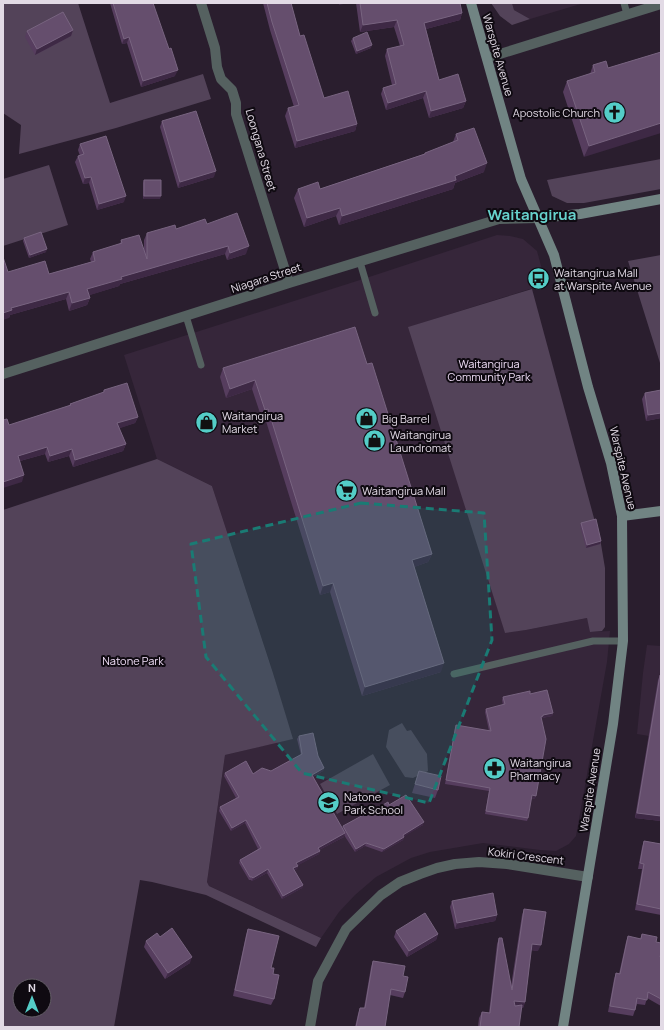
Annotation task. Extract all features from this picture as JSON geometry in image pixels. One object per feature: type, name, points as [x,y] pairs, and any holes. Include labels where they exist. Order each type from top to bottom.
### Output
[{"type":"main road","name":"Warspite Avenue","points":[[471,3],[521,179],[554,255],[588,387],[611,463],[622,516],[623,641],[613,724],[563,1027]]},
{"type":"main road","points":[[538,218],[580,214],[661,199]]},
{"type":"main road","points":[[622,516],[661,510]]},
{"type":"street","name":"Loongana Street","points":[[201,3],[215,48],[217,67],[221,79],[232,90],[236,103],[236,114],[288,283]]},
{"type":"street","points":[[487,58],[661,4]]},
{"type":"street","name":"Niagara Street","points":[[3,374],[288,283],[500,219],[538,218]]},
{"type":"street","name":"Kokiri Crescent","points":[[310,1027],[318,981],[346,929],[381,895],[400,882],[438,868],[455,864],[479,862],[507,864],[588,877]]},
{"type":"lane","points":[[624,3],[627,14]]},
{"type":"lane","points":[[360,262],[375,313]]},
{"type":"lane","points":[[186,316],[201,365]]},
{"type":"lane","points":[[454,674],[593,641],[623,641]]},
{"type":"highlighted area","points":[[361,503],[484,513],[492,640],[429,803],[302,773],[206,657],[191,544]]},
{"type":"shaded area","points":[[512,3],[584,3],[530,19],[514,10]]},
{"type":"shaded area","points":[[497,235],[523,239],[537,251],[546,284],[409,327],[505,632],[526,630],[587,618],[591,632],[610,631],[607,662],[576,836],[569,844],[556,851],[483,843],[430,852],[411,858],[376,877],[355,895],[339,912],[321,938],[209,886],[207,882],[225,755],[292,739],[273,673],[212,486],[157,459],[124,355]]},
{"type":"shaded area","points":[[647,645],[661,646],[661,738],[637,734]]},
{"type":"green space","points":[[3,3],[78,3],[110,103],[203,74],[211,99],[116,128],[19,154],[21,125],[3,113]]},
{"type":"green space","points":[[491,3],[512,3],[514,10],[530,19],[512,25],[500,16]]},
{"type":"green space","points":[[661,159],[661,189],[584,203],[567,203],[552,196],[547,180]]},
{"type":"green space","points":[[49,165],[68,225],[3,246],[3,179]]},
{"type":"green space","points":[[661,255],[661,363],[660,363],[628,261]]},
{"type":"green space","name":"Waitangirua Community Park","points":[[532,289],[601,544],[605,568],[605,627],[602,631],[590,632],[587,618],[505,633],[408,327]]},
{"type":"green space","name":"Natone Park","points":[[157,459],[212,486],[293,739],[225,755],[207,882],[209,886],[321,938],[316,947],[206,895],[140,880],[114,1027],[3,1027],[3,510]]},
{"type":"green space","points":[[402,723],[407,731],[411,730],[427,754],[428,771],[413,778],[405,777],[386,747],[389,730]]},
{"type":"green space","points":[[373,754],[390,785],[337,814],[320,784]]},
{"type":"building","points":[[113,3],[153,3],[178,70],[143,81],[129,37],[124,39]]},
{"type":"building","points":[[267,3],[291,3],[300,36],[304,35],[324,98],[348,91],[357,124],[297,141],[288,108],[299,105]]},
{"type":"building","points":[[360,3],[460,3],[462,13],[424,23],[439,80],[458,74],[466,101],[431,111],[426,91],[388,103],[383,88],[396,84],[387,49],[404,45],[397,20],[363,25]]},
{"type":"building","points":[[63,12],[73,30],[37,49],[27,31]]},
{"type":"building","points":[[367,32],[372,45],[357,51],[353,38]]},
{"type":"building","name":"Apostolic Church","points":[[661,52],[661,123],[589,146],[567,81],[595,72],[593,65],[606,61],[608,68]]},
{"type":"building","points":[[196,111],[216,171],[180,182],[162,121]]},
{"type":"building","points":[[474,128],[487,163],[455,176],[456,180],[342,216],[340,208],[307,218],[298,189],[318,182],[320,189],[425,154],[458,140],[456,134]]},
{"type":"building","points":[[106,136],[126,196],[99,204],[91,177],[85,178],[78,156],[84,154],[80,144]]},
{"type":"building","points":[[144,180],[161,180],[161,196],[144,196]]},
{"type":"building","points":[[237,213],[249,246],[230,253],[228,246],[121,277],[122,279],[87,289],[90,298],[72,303],[69,292],[11,308],[12,310],[3,313],[3,257],[8,272],[45,261],[49,274],[95,261],[93,252],[122,243],[121,240],[139,235],[147,259],[147,233],[175,225],[176,229],[205,219],[207,224]]},
{"type":"building","points":[[41,232],[47,249],[30,255],[24,238]]},
{"type":"building","name":"Waitangirua Mall","points":[[355,327],[367,364],[372,363],[432,554],[412,560],[444,663],[365,687],[333,583],[323,586],[268,409],[265,410],[255,380],[230,389],[223,368]]},
{"type":"building","points":[[127,383],[138,417],[117,423],[126,444],[75,460],[72,449],[50,456],[47,447],[18,456],[24,475],[3,482],[3,420],[7,419],[9,425],[71,405],[70,404],[104,392],[104,390]]},
{"type":"building","points":[[661,390],[661,413],[648,415],[645,393]]},
{"type":"building","points":[[596,519],[601,541],[587,545],[581,523]]},
{"type":"building","points":[[661,675],[661,816],[637,813]]},
{"type":"building","name":"Waitangirua Pharmacy","points":[[547,690],[553,713],[543,715],[541,717],[546,739],[536,796],[532,795],[528,818],[486,811],[490,788],[446,780],[456,725],[491,731],[486,709],[505,704],[503,697],[530,691],[530,694]]},
{"type":"building","points":[[313,733],[318,756],[324,768],[312,775],[345,833],[318,848],[320,851],[296,863],[298,866],[293,868],[303,885],[283,896],[268,869],[253,878],[250,877],[240,860],[261,848],[246,820],[232,828],[220,807],[239,797],[225,773],[246,761],[253,774],[262,768],[271,771],[302,754],[299,736]]},
{"type":"building","points":[[419,771],[441,776],[438,790],[415,784]]},
{"type":"building","points":[[406,795],[424,822],[403,835],[404,837],[384,849],[366,843],[356,849],[343,826],[388,802],[389,805]]},
{"type":"building","points":[[644,841],[661,844],[661,909],[637,904],[644,864],[640,863]]},
{"type":"building","points":[[493,893],[497,915],[457,923],[452,901]]},
{"type":"building","points":[[524,909],[546,912],[541,945],[532,944],[525,1002],[514,1001],[515,1006],[522,1005],[519,1027],[480,1027],[482,1012],[490,1013],[499,938],[502,938],[512,990]]},
{"type":"building","points":[[425,913],[438,934],[409,951],[396,931]]},
{"type":"building","points":[[172,928],[192,957],[168,973],[146,941],[157,933],[160,937]]},
{"type":"building","points":[[248,929],[279,936],[271,968],[274,968],[273,974],[279,975],[274,999],[235,990]]},
{"type":"building","points":[[642,934],[657,937],[656,942],[661,943],[661,999],[648,992],[647,1000],[637,998],[635,1010],[610,1006],[616,973],[620,974],[628,936],[641,939]]},
{"type":"building","points":[[373,961],[405,966],[403,976],[408,977],[405,992],[391,989],[385,1027],[356,1027],[360,1008],[365,1008]]},
{"type":"place","name":"Apostolic Church","points":[[615,113]]},
{"type":"place","name":"Waitangirua Mall at Warspite Avenue","points":[[539,279]]},
{"type":"place","name":"Big Barrel","points":[[366,419]]},
{"type":"place","name":"Waitangirua Market","points":[[207,422]]},
{"type":"place","name":"Waitangirua Laundromat","points":[[374,441]]},
{"type":"place","name":"Waitangirua Mall","points":[[347,491]]},
{"type":"place","name":"Waitangirua Pharmacy","points":[[494,769]]},
{"type":"place","name":"Natone Park School","points":[[328,803]]},
{"type":"district","name":"Waitangirua","points":[[532,215]]}]
